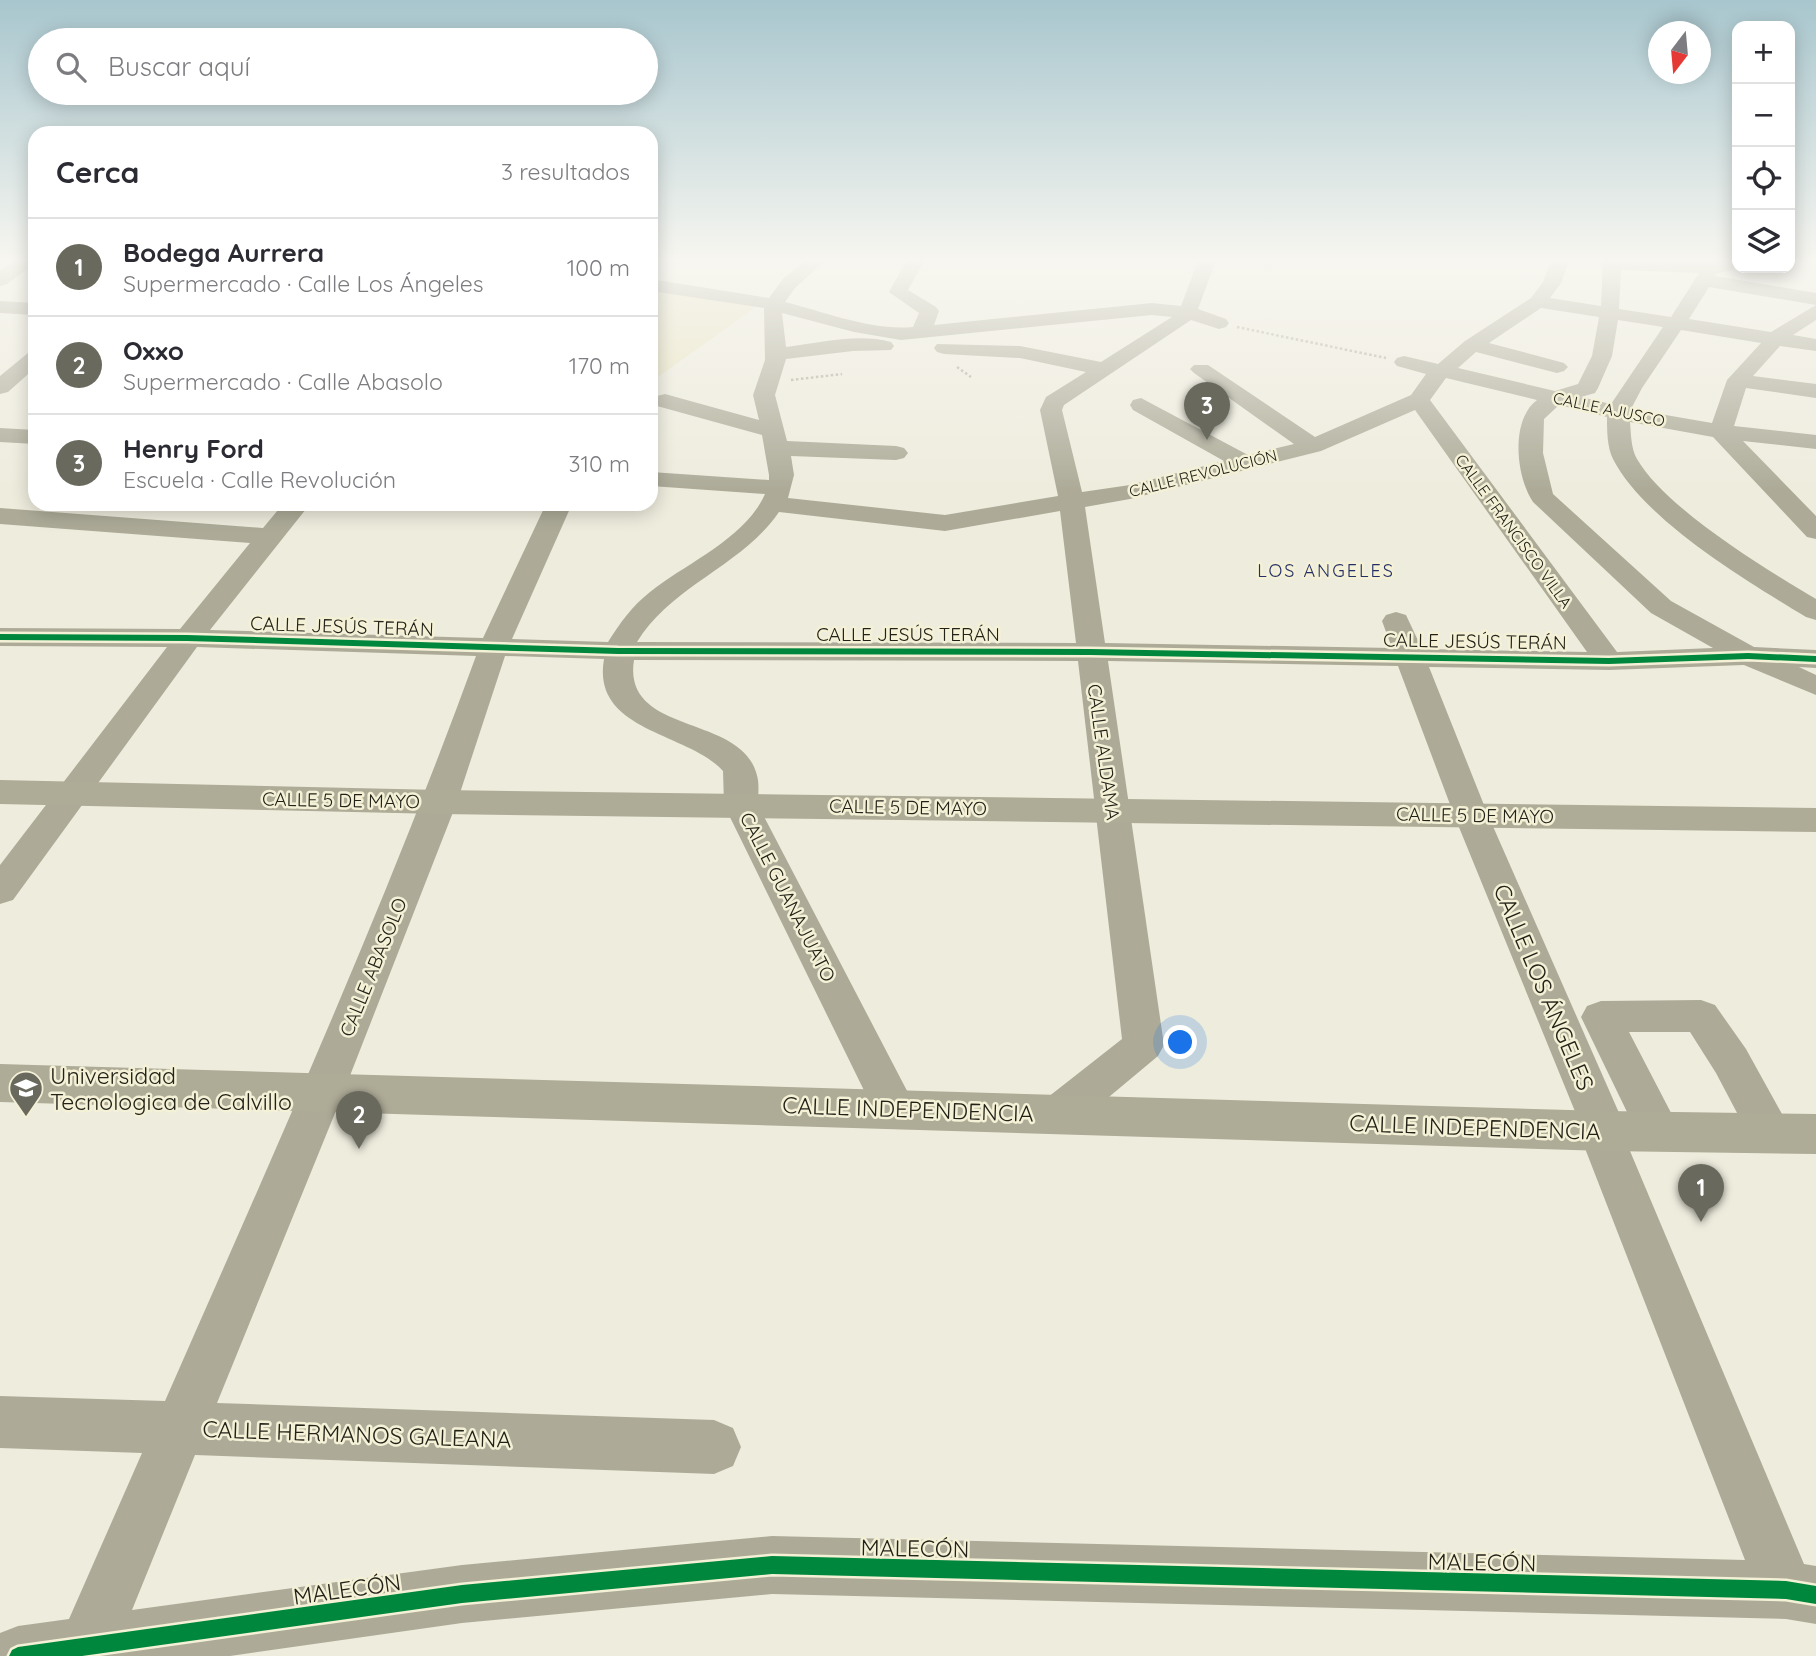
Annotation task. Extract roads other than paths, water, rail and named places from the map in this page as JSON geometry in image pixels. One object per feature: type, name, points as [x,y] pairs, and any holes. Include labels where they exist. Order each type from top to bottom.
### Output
[{"type":"main road","name":"CALLE 5 DE MAYO","points":[[0,792],[440,802],[1816,820]]},
{"type":"main road","name":"CALLE INDEPENDENCIA","points":[[0,1083],[1605,1131],[1793,1134]]},
{"type":"street","points":[[618,651],[631,627],[665,594],[732,546],[776,496],[782,474],[764,396],[770,383],[776,354],[775,335]]},
{"type":"street","name":"CALLE ALDAMA","points":[[1058,1114],[1143,1045],[1072,503],[1051,410],[1054,402],[1157,335]]},
{"type":"street","name":"CALLE REVOLUCIÓN","points":[[658,480],[945,523],[1072,503],[1313,446],[1419,400],[1441,371],[1487,335]]},
{"type":"street","points":[[1605,335],[1602,356],[1587,388],[1558,398],[1537,410],[1531,422],[1533,474],[1542,496],[1661,607],[1748,656],[1816,686]]},
{"type":"street","points":[[1668,335],[1619,413],[1619,440],[1624,458],[1646,487],[1690,524],[1774,585],[1816,611]]},
{"type":"street","points":[[1759,335],[1816,345]]},
{"type":"street","points":[[1780,335],[1738,380],[1721,432],[1816,531]]},
{"type":"street","points":[[776,354],[853,345],[938,347],[1020,352],[1105,369]]},
{"type":"street","points":[[1472,345],[1557,367]]},
{"type":"street","name":"CALLE AJUSCO","points":[[1404,362],[1619,413],[1721,432],[1816,442]]},
{"type":"street","points":[[1201,369],[1313,446]]},
{"type":"street","points":[[0,387],[25,371]]},
{"type":"street","points":[[0,403],[25,371]]},
{"type":"street","points":[[1738,380],[1816,391]]},
{"type":"street","name":"CALLE FRANCISCO VILLA","points":[[1419,400],[1609,661]]},
{"type":"street","points":[[665,401],[776,440],[896,453]]},
{"type":"street","points":[[1141,405],[1245,463]]},
{"type":"street","points":[[0,435],[28,437]]},
{"type":"street","points":[[177,531],[198,511]]},
{"type":"street","points":[[0,891],[76,793],[187,638],[291,511]]},
{"type":"street","name":"CALLE ABASOLO","points":[[87,1647],[323,1091],[440,802],[493,649],[556,511]]},
{"type":"street","points":[[0,516],[269,536]]},
{"type":"street","name":"CALLE LOS ÁNGELES","points":[[1396,621],[1407,656],[1471,815],[1605,1131],[1608,1151],[1801,1592]]},
{"type":"street","name":"CALLE JESÚS TERÁN","points":[[0,637],[187,638],[618,651],[1090,652],[1609,661],[1748,656],[1816,659]]},
{"type":"street","name":"CALLE GUANAJUATO","points":[[618,651],[620,690],[628,701],[653,721],[724,752],[740,770],[741,805],[894,1108]]},
{"type":"street","points":[[1659,1132],[1601,1017],[1701,1016],[1731,1061],[1793,1134]]},
{"type":"street","name":"CALLE HERMANOS GALEANA","points":[[0,1422],[714,1447]]},
{"type":"street","name":"MALECÓN","points":[[18,1656],[462,1594],[772,1565],[1801,1592]]},
{"type":"place","name":"Henry Ford","points":[[1207,440]]},
{"type":"place","name":"Universidad Tecnologica de Calvillo","points":[[26,1118]]},
{"type":"place","name":"Oxxo","points":[[359,1149]]},
{"type":"place","name":"Bodega Aurrera","points":[[1701,1222]]},
{"type":"district","name":"LOS ANGELES","points":[[1326,570]]}]
